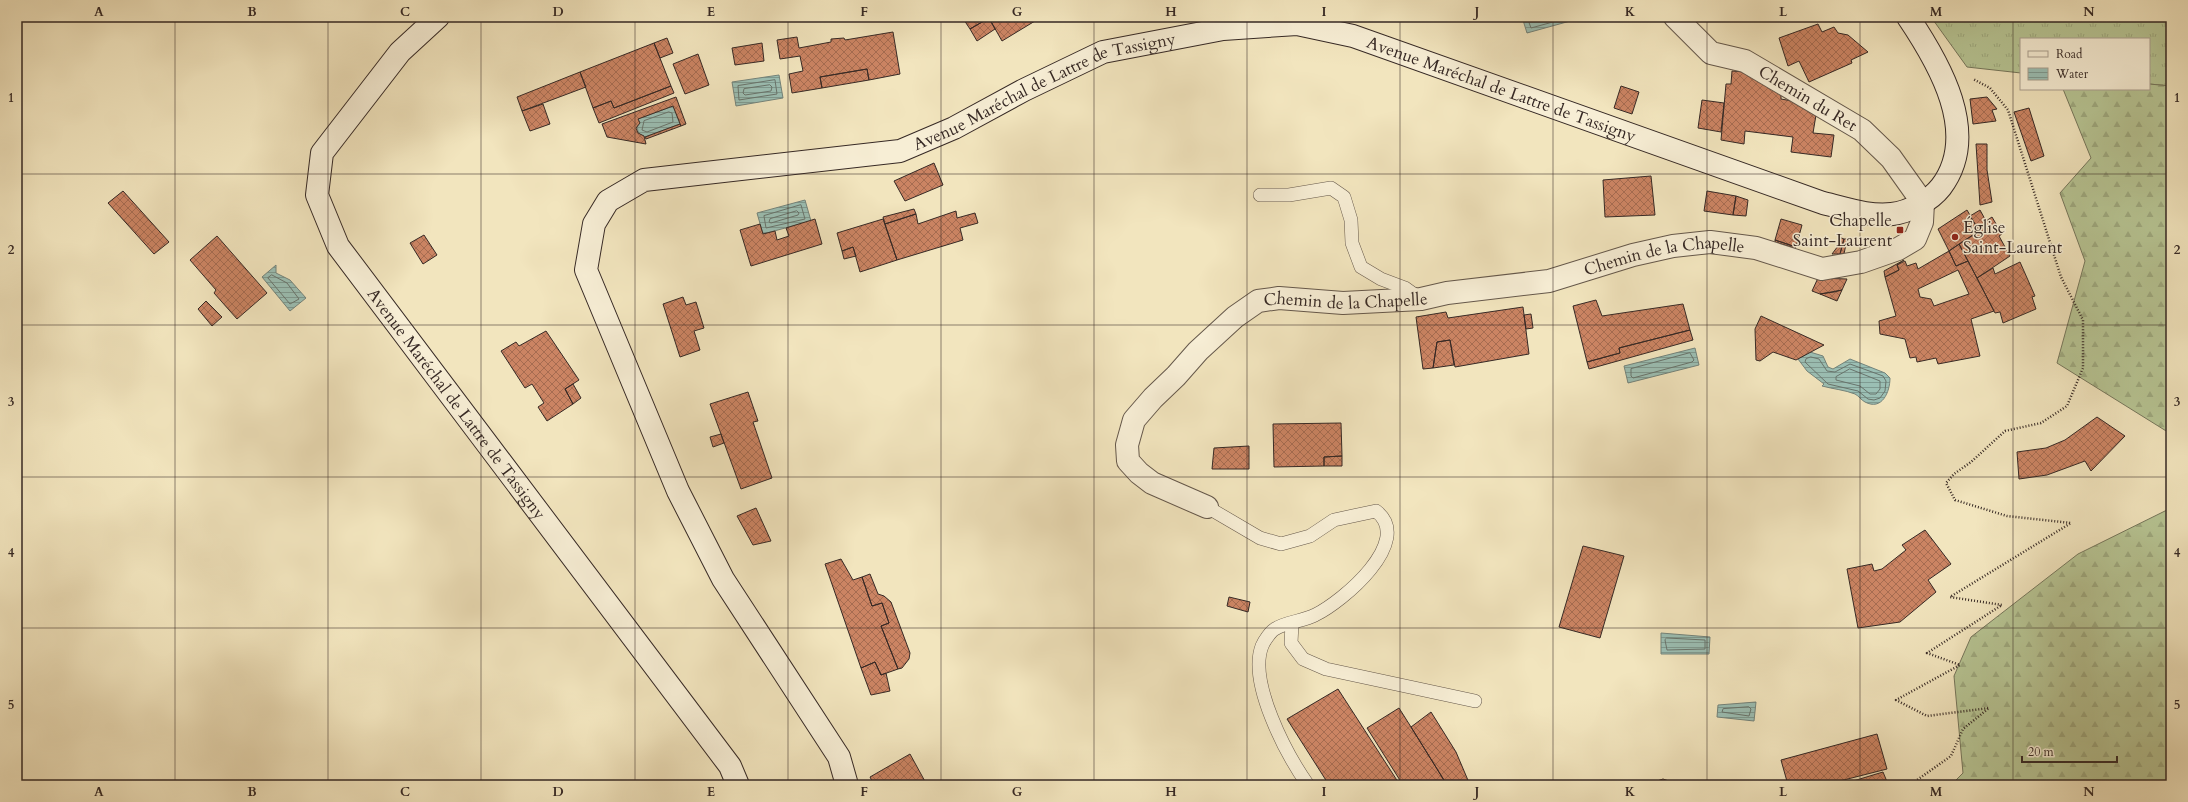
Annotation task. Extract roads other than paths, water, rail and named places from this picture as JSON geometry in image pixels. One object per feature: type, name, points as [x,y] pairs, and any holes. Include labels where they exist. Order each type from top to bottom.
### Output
[{"type":"street","name":"Avenue Maréchal de Lattre de Tassigny","points":[[438,17],[400,52],[322,153],[317,195],[338,246],[730,766],[738,785]]},
{"type":"street","name":"Chemin du Ret","points":[[1675,17],[1711,53],[1744,61],[1862,130],[1891,158],[1923,203]]},
{"type":"street","name":"Avenue Maréchal de Lattre de Tassigny","points":[[847,785],[839,757],[723,579],[678,491],[586,270],[594,224],[608,201],[644,180],[900,151],[954,128],[1024,90],[1103,52],[1223,29],[1297,24],[1353,36],[1823,203],[1869,214],[1892,214],[1923,203],[1936,193],[1950,175],[1956,153],[1956,122],[1940,71],[1908,17]]},
{"type":"street","name":"Chemin de la Chapelle","points":[[1207,507],[1152,483],[1139,473],[1128,461],[1127,445],[1134,420],[1198,351],[1235,317],[1258,301],[1279,298],[1343,303],[1421,299],[1447,293],[1549,281],[1633,255],[1673,246],[1710,242],[1756,248],[1822,269],[1861,262],[1898,249],[1915,239],[1922,222],[1923,203]]},
{"type":"lane","points":[[1260,195],[1289,195],[1331,188],[1344,197],[1351,220],[1352,243],[1361,267],[1381,280],[1405,288],[1421,299]]},
{"type":"lane","name":"Chemin de la Chapelle","points":[[1207,507],[1260,538],[1281,544],[1310,536],[1334,520],[1376,511],[1384,517],[1387,526],[1385,544],[1373,566],[1358,585],[1315,616],[1275,629],[1263,644],[1258,663],[1258,676],[1272,720],[1308,785]]},
{"type":"lane","points":[[1292,624],[1291,643],[1303,659],[1326,669],[1475,701]]},
{"type":"water","points":[[1522,17],[1580,17],[1581,18],[1527,33]]},
{"type":"water","points":[[779,75],[783,98],[736,106],[732,82]]},
{"type":"water","points":[[673,106],[680,124],[645,137],[638,132],[638,119]]},
{"type":"water","points":[[805,200],[811,221],[763,234],[757,213]]},
{"type":"water","points":[[276,265],[276,273],[290,280],[306,298],[290,311],[262,277]]},
{"type":"water","points":[[1695,348],[1699,365],[1628,383],[1624,366]]},
{"type":"water","points":[[1810,352],[1823,356],[1828,367],[1833,369],[1850,359],[1885,373],[1890,378],[1887,394],[1880,402],[1871,404],[1847,391],[1822,386],[1824,384],[1807,371],[1798,359]]},
{"type":"water","points":[[1661,633],[1710,637],[1709,654],[1661,654]]},
{"type":"water","points":[[1756,702],[1754,721],[1717,717],[1718,705]]},
{"type":"place","name":"Chapelle Saint-Laurent","points":[[1900,230]]},
{"type":"place","name":"Église Saint-Laurent","points":[[1955,237]]}]
